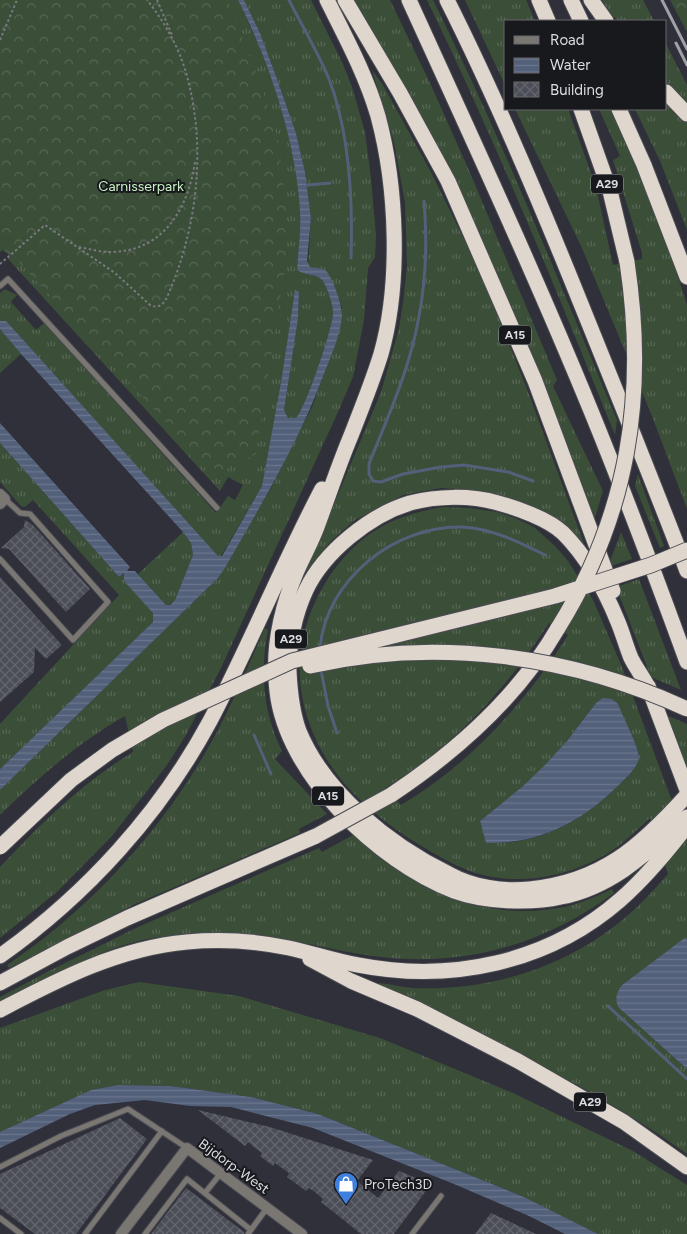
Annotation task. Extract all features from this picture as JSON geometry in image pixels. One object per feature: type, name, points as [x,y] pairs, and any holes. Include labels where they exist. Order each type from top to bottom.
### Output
[{"type":"highway","name":"A15","points":[[328,0],[363,73],[377,114],[385,146],[393,200],[394,253],[388,316],[382,352],[286,602],[276,649],[276,690],[283,721],[294,748],[307,770],[346,818],[398,861],[430,880],[455,891],[483,899],[539,900],[579,893],[619,874],[641,858],[687,817]]},
{"type":"highway","name":"A15","points":[[345,0],[400,92],[448,181],[535,381],[687,790]]},
{"type":"highway","points":[[409,0],[520,244],[591,410],[642,537],[687,662]]},
{"type":"highway","points":[[447,0],[544,212],[649,470],[687,571]]},
{"type":"highway","points":[[539,0],[548,20]]},
{"type":"highway","points":[[572,0],[581,20]]},
{"type":"highway","points":[[591,0],[605,20]]},
{"type":"highway","points":[[667,93],[687,114]]},
{"type":"highway","name":"A29","points":[[0,983],[67,947],[127,918],[316,836],[391,794],[438,762],[479,726],[527,672],[558,628],[596,558],[615,501],[628,450],[634,402],[634,313],[628,262],[610,191],[581,110]]},
{"type":"highway","points":[[620,110],[644,165],[687,277]]},
{"type":"highway","name":"A15","points":[[0,956],[44,922],[86,885],[117,852],[171,784],[210,721],[299,533],[348,442]]},
{"type":"highway","name":"A29","points":[[648,687],[632,658],[618,621],[600,584],[587,562],[561,531],[522,509],[485,499],[450,497],[410,504],[369,522],[344,541],[325,562],[307,588],[296,616],[289,647],[292,708],[299,730],[318,765],[344,797],[375,827],[414,856],[464,881],[490,888],[523,890],[556,886],[586,877],[606,867],[625,854],[658,843],[687,826]]},
{"type":"highway","name":"A29","points":[[0,847],[71,780],[112,750],[163,720],[292,661],[555,596],[650,565],[687,550]]},
{"type":"highway","points":[[236,687],[291,671],[357,658],[399,654],[479,654],[527,660],[581,671],[636,688],[687,709]]},
{"type":"highway","name":"A29","points":[[0,1010],[82,970],[125,954],[160,946],[205,942],[245,943],[290,948],[358,965],[403,971],[452,971],[486,966],[522,956],[549,945],[583,927],[619,901],[658,843],[687,795]]},
{"type":"highway","name":"A29","points":[[290,948],[351,981],[417,1009],[525,1066],[624,1122],[687,1167]]},
{"type":"street","name":"Bijdorp-West","points":[[121,1234],[187,1148],[302,1234]]},
{"type":"lane","points":[[0,286],[8,279],[217,508]]},
{"type":"lane","points":[[0,558],[73,640],[108,602],[30,514],[20,513],[2,499]]},
{"type":"lane","points":[[0,1167],[61,1136],[128,1109],[187,1148]]},
{"type":"lane","points":[[85,1234],[162,1131]]},
{"type":"lane","points":[[205,1193],[221,1173]]},
{"type":"lane","points":[[144,1234],[186,1179],[250,1232],[267,1208]]},
{"type":"lane","points":[[412,1234],[441,1196]]},
{"type":"lane","points":[[0,1218],[21,1234]]},
{"type":"path","points":[[0,40],[17,0]]},
{"type":"path","points":[[147,0],[165,26],[177,49]]},
{"type":"path","points":[[0,264],[43,225],[119,276],[150,305],[155,307],[162,305],[166,300],[178,270],[188,234],[194,200],[196,152],[194,116],[189,84],[157,0]]},
{"type":"path","points":[[77,247],[99,251],[120,251],[147,244],[160,235],[168,228],[182,207],[192,177],[196,152]]},
{"type":"green space","name":"Carnisserpark","points":[[0,0],[227,0],[231,8],[262,88],[278,139],[286,206],[286,262],[256,454],[231,464],[219,480],[20,263],[3,250],[0,252]]},
{"type":"green space","name":"Carnisserpark","points":[[160,0],[238,0],[270,76],[287,131],[298,186],[300,213],[297,270],[317,276],[322,280],[333,309],[332,321],[306,400],[296,418],[288,418],[284,410],[298,319],[299,292],[295,291],[262,486],[221,556],[218,556],[0,321],[0,293],[5,289],[17,295],[11,302],[36,330],[44,323],[216,513],[228,496],[235,500],[243,485],[228,477],[220,491],[8,259],[44,227]]},
{"type":"green space","points":[[244,0],[311,0],[343,64],[352,87],[365,132],[376,235],[375,257],[368,268],[364,320],[353,377],[221,668],[186,735],[167,765],[112,836],[58,891],[0,938],[0,867],[79,790],[133,752],[125,716],[91,737],[60,761],[0,815],[0,790],[218,578],[272,486],[312,407],[335,344],[342,316],[342,308],[322,269],[308,265],[311,218],[305,172],[296,133],[260,33]]},
{"type":"green space","points":[[350,0],[390,0],[431,85],[557,380],[553,386],[603,491],[593,524],[535,368]]},
{"type":"green space","points":[[427,0],[433,0],[528,208],[617,420],[615,435],[501,162]]},
{"type":"green space","points":[[465,0],[526,0],[535,20],[504,20],[504,83]]},
{"type":"green space","points":[[602,0],[643,0],[653,20],[617,20],[615,17],[613,18]]},
{"type":"green space","points":[[670,0],[687,0],[687,32]]},
{"type":"green space","points":[[667,46],[687,85],[687,230],[660,161],[635,110],[667,110]]},
{"type":"green space","points":[[372,70],[383,85],[432,174],[481,274],[527,389],[589,557],[537,509],[523,502],[482,491],[441,488],[403,495],[355,520],[331,541],[320,554],[297,592],[381,392],[399,328],[403,303],[407,266],[405,203],[394,142]]},
{"type":"green space","points":[[515,110],[568,110],[596,187],[613,265],[642,259],[642,253],[613,160],[620,156],[599,110],[610,110],[638,170],[671,255],[687,305],[687,509],[652,416],[582,248]]},
{"type":"green space","points":[[0,329],[21,354],[0,373]]},
{"type":"green space","points":[[0,443],[119,577],[125,573],[153,613],[153,622],[0,769],[0,724],[119,595],[33,500],[25,507],[21,506],[0,482]]},
{"type":"green space","points":[[638,474],[664,546],[660,548],[635,486]]},
{"type":"green space","points":[[443,507],[470,508],[497,512],[534,527],[568,561],[593,600],[622,667],[687,841],[687,941],[685,938],[622,985],[617,992],[618,1007],[687,1069],[687,1154],[651,1129],[575,1084],[497,1043],[378,985],[379,983],[413,988],[467,986],[494,981],[546,966],[594,941],[616,925],[637,907],[668,874],[650,818],[613,850],[581,867],[528,879],[492,877],[475,873],[453,864],[432,852],[405,836],[380,817],[357,797],[327,760],[310,726],[304,708],[301,689],[302,644],[316,599],[342,560],[358,543],[392,521]],"holes":[[[549,623],[568,635],[534,684],[495,730],[473,751],[450,771],[401,805],[385,788],[434,754],[477,715],[515,671]],[[612,699],[618,705],[639,754],[637,763],[629,775],[590,810],[559,829],[524,840],[506,843],[486,843],[480,821],[545,766],[596,703]]]},
{"type":"green space","points":[[183,532],[191,543],[193,555],[175,600],[166,605],[138,574]]},
{"type":"green space","points":[[621,532],[632,559],[611,566],[609,564]]},
{"type":"green space","points":[[639,579],[681,690],[651,677],[616,587]]},
{"type":"green space","points":[[265,628],[268,630],[264,661],[267,707],[282,751],[275,759],[327,814],[299,829],[300,833],[133,905],[9,968],[7,965],[36,944],[91,897],[117,871],[164,815],[213,740]]},
{"type":"green space","points":[[666,715],[687,724],[687,771]]},
{"type":"green space","points":[[353,835],[374,854],[422,885],[474,905],[501,910],[529,911],[572,905],[612,889],[614,893],[558,927],[530,939],[500,949],[438,959],[373,956],[292,941],[238,934],[167,936],[123,945],[102,953],[60,972],[0,1004],[0,997],[138,927],[319,848],[322,852]]},
{"type":"green space","points":[[139,982],[239,996],[380,1038],[513,1093],[633,1151],[687,1185],[687,1234],[598,1234],[524,1197],[318,1114],[251,1097],[171,1086],[118,1085],[91,1090],[0,1132],[0,1028],[105,990]]},
{"type":"water","points":[[238,0],[244,0],[260,33],[296,133],[305,172],[311,218],[307,261],[310,267],[325,270],[334,284],[342,312],[337,338],[314,399],[291,449],[252,521],[218,578],[0,790],[0,769],[153,622],[153,613],[124,581],[124,573],[119,577],[0,443],[0,423],[130,567],[127,571],[135,571],[166,605],[170,605],[175,600],[193,555],[191,543],[183,532],[21,354],[0,329],[0,321],[6,321],[218,556],[222,556],[262,486],[295,290],[299,292],[298,319],[284,410],[288,418],[296,418],[300,412],[324,350],[332,321],[332,305],[322,280],[317,276],[297,270],[300,213],[298,187],[287,131],[280,104],[260,49]]},
{"type":"water","points":[[603,698],[612,699],[618,704],[637,747],[639,758],[631,773],[590,810],[559,828],[525,840],[486,843],[480,821],[522,787],[545,765],[567,741],[596,703]]},
{"type":"water","points":[[686,937],[687,1069],[618,1007],[616,998],[622,985]]},
{"type":"water","points":[[118,1085],[171,1086],[251,1097],[318,1114],[524,1197],[598,1234],[565,1234],[529,1216],[454,1184],[313,1128],[231,1107],[190,1106],[145,1100],[95,1105],[70,1114],[0,1148],[0,1132],[91,1090]]},
{"type":"building","points":[[25,520],[33,525],[90,589],[66,612],[9,549],[1,548],[24,527]]},
{"type":"building","points":[[0,577],[62,645],[46,659],[35,648],[34,672],[0,702]]},
{"type":"building","points":[[198,1110],[270,1127],[373,1160],[357,1181],[378,1198],[399,1171],[431,1184],[394,1234],[361,1234],[321,1202],[323,1199],[316,1193],[309,1188],[306,1191],[287,1177],[289,1173],[275,1163],[273,1166],[260,1156],[262,1153],[248,1142],[245,1146]]},
{"type":"building","points":[[120,1118],[147,1139],[76,1234],[35,1234],[0,1208],[0,1174]]},
{"type":"building","points":[[186,1188],[244,1232],[244,1234],[151,1234]]},
{"type":"building","points":[[491,1213],[536,1234],[475,1234]]},
{"type":"waterway","points":[[289,0],[325,69],[342,122],[349,167],[351,258]]},
{"type":"waterway","points":[[308,185],[330,183]]},
{"type":"waterway","points":[[424,201],[425,266],[416,330],[401,383],[369,464],[369,474],[373,481],[381,482],[403,474],[464,465],[508,472],[533,481]]},
{"type":"waterway","points":[[320,648],[325,623],[335,600],[350,580],[368,562],[389,547],[412,536],[436,529],[472,528],[504,536],[545,555]]},
{"type":"waterway","points":[[321,670],[328,706],[337,733]]},
{"type":"waterway","points":[[254,735],[271,774]]},
{"type":"waterway","points":[[608,1006],[687,1079]]},
{"type":"railway","points":[[662,0],[687,49]]},
{"type":"railway","points":[[676,43],[687,65]]},
{"type":"place","name":"ProTech3D","points":[[346,1205]]}]
